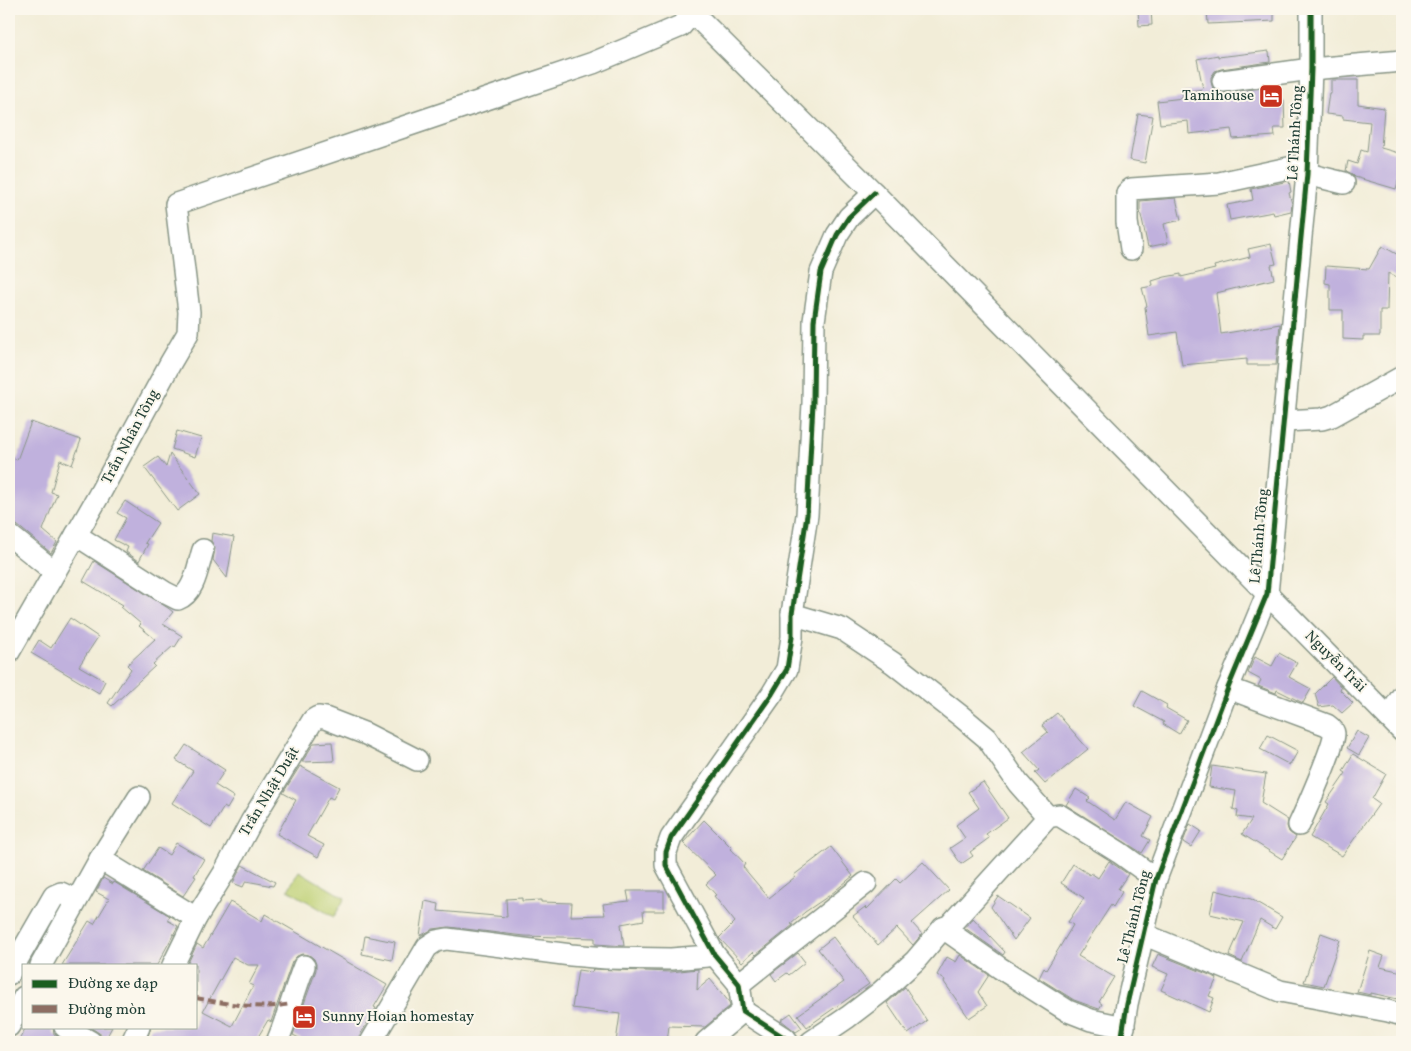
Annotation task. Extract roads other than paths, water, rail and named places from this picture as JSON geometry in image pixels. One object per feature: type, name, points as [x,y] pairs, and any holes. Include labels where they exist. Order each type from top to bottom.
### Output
[{"type":"street","name":"Lê Thánh Tông","points":[[1122,1035],[1126,1004],[1156,879],[1228,688],[1267,594],[1307,169],[1311,9]]},
{"type":"street","name":"Nguyễn Trãi","points":[[687,16],[867,201],[1267,594],[1396,724]]},
{"type":"street","name":"Trần Nhân Tông","points":[[9,652],[188,333],[189,312],[176,204],[593,63],[687,16]]},
{"type":"street","points":[[1223,81],[1311,69],[1402,61]]},
{"type":"street","points":[[1131,249],[1127,193],[1131,190],[1219,183],[1307,169],[1344,183]]},
{"type":"street","points":[[743,1012],[739,984],[714,954],[666,865],[666,852],[672,838],[772,694],[787,669],[792,637],[792,614],[808,515],[813,412],[814,321],[821,272],[837,235],[849,217],[867,201]]},
{"type":"street","points":[[1284,420],[1322,419],[1332,416],[1402,377]]},
{"type":"street","points":[[9,535],[55,572]]},
{"type":"street","points":[[76,535],[178,599],[189,591],[203,550]]},
{"type":"street","points":[[792,614],[842,628],[893,663],[962,717],[987,738],[1018,783],[1048,817]]},
{"type":"street","points":[[1228,688],[1327,725],[1334,732],[1335,735],[1328,755],[1299,825]]},
{"type":"street","points":[[1396,724],[1402,696]]},
{"type":"street","name":"Trần Nhật Duật","points":[[173,964],[196,918],[313,720],[318,717],[325,718],[366,734],[417,760]]},
{"type":"street","points":[[42,964],[100,858],[139,796]]},
{"type":"street","points":[[811,1042],[848,1018],[915,961],[943,928],[950,926],[1048,817],[1059,815],[1120,853],[1156,879]]},
{"type":"street","points":[[100,858],[196,918]]},
{"type":"street","points":[[739,984],[866,883]]},
{"type":"street","points":[[9,974],[54,896],[62,893],[76,900]]},
{"type":"street","points":[[943,928],[1000,968],[1068,1011],[1122,1035]]},
{"type":"street","points":[[1143,934],[1280,992],[1402,1015]]},
{"type":"street","points":[[371,1042],[427,947],[436,941],[447,939],[606,958],[671,959],[714,954]]},
{"type":"street","points":[[277,1042],[288,1018],[304,966]]},
{"type":"street","points":[[9,1026],[22,1003]]},
{"type":"street","points":[[706,1042],[743,1012]]},
{"type":"street","points":[[743,1012],[785,1038],[788,1042]]},
{"type":"street","points":[[67,1028],[91,1042]]},
{"type":"street","points":[[132,1042],[139,1028]]},
{"type":"place","name":"Tamihouse","points":[[1271,96]]},
{"type":"place","name":"Sunny Hoian homestay","points":[[304,1017]]}]
